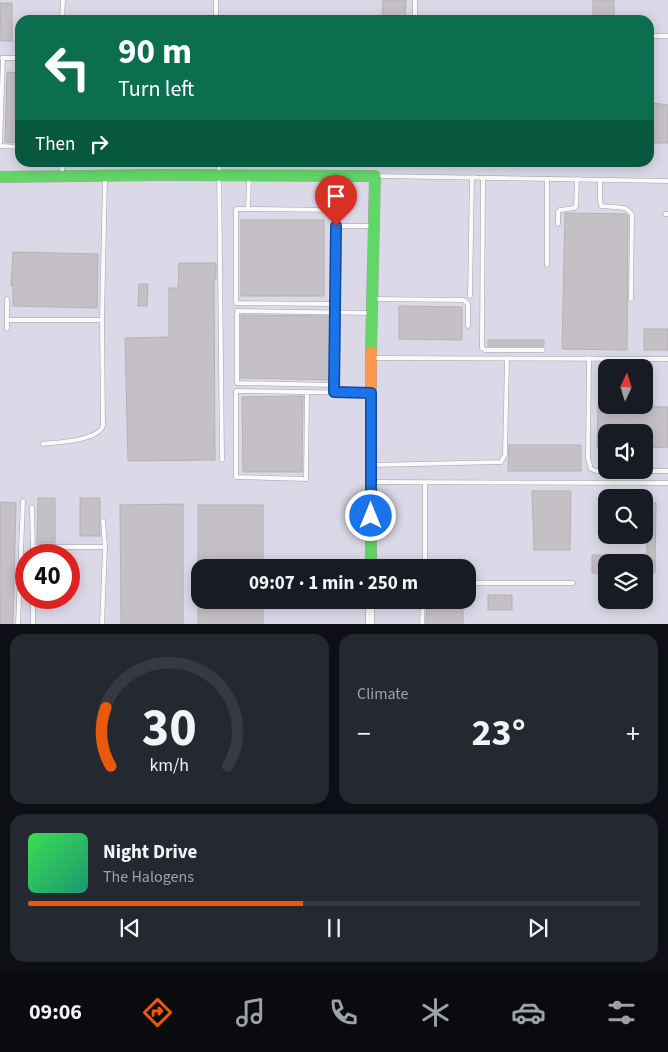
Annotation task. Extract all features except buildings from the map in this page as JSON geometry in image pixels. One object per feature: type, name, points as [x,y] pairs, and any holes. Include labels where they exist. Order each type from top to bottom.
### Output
[{"type":"street","points":[[0,176],[375,176],[371,358],[370,559]]},
{"type":"street","points":[[370,609],[370,624]]},
{"type":"lane","points":[[62,0],[62,15]]},
{"type":"lane","points":[[216,0],[216,15]]},
{"type":"lane","points":[[415,0],[415,15]]},
{"type":"lane","points":[[654,36],[668,36]]},
{"type":"lane","points":[[15,58],[1,58],[0,146],[15,147]]},
{"type":"lane","points":[[62,167],[62,176]]},
{"type":"lane","points":[[219,167],[222,460]]},
{"type":"lane","points":[[43,444],[77,439],[98,433],[103,426],[102,320],[105,175]]},
{"type":"lane","points":[[248,209],[249,175]]},
{"type":"lane","points":[[375,176],[668,181]]},
{"type":"lane","points":[[470,296],[472,177]]},
{"type":"lane","points":[[483,178],[482,348],[485,350],[543,350]]},
{"type":"lane","points":[[547,179],[547,265]]},
{"type":"lane","points":[[558,224],[558,212],[560,210],[576,206],[577,179]]},
{"type":"lane","points":[[600,180],[600,200],[602,206],[625,208],[632,214],[631,299]]},
{"type":"lane","points":[[334,392],[337,210],[236,208],[236,303],[335,304]]},
{"type":"lane","points":[[336,226],[373,226]]},
{"type":"lane","points":[[7,299],[7,329]]},
{"type":"lane","points":[[372,299],[464,300],[468,304],[468,326]]},
{"type":"lane","points":[[334,385],[237,383],[237,311],[372,313]]},
{"type":"lane","points":[[7,320],[102,320]]},
{"type":"lane","points":[[371,358],[668,359]]},
{"type":"lane","points":[[371,466],[501,462],[505,455],[507,358]]},
{"type":"lane","points":[[589,358],[588,458],[591,469],[596,472],[668,471]]},
{"type":"lane","points":[[307,392],[306,479],[236,477],[236,392],[307,392],[334,392],[371,393]]},
{"type":"lane","points":[[371,482],[425,484],[668,483]]},
{"type":"lane","points":[[425,484],[425,559]]},
{"type":"lane","points":[[18,624],[23,501]]},
{"type":"lane","points":[[32,507],[33,544]]},
{"type":"lane","points":[[102,624],[105,547],[103,521]]},
{"type":"lane","points":[[80,547],[105,547]]},
{"type":"lane","points":[[476,583],[573,583]]},
{"type":"lane","points":[[33,609],[33,624]]},
{"type":"lane","points":[[422,624],[423,609]]},
{"type":"shaded area","points":[[0,0],[668,0],[668,624],[0,624]]},
{"type":"traffic: fast","points":[[0,177],[161,175],[375,176],[371,352]]},
{"type":"traffic: fast","points":[[371,504],[371,559]]},
{"type":"traffic: slow","points":[[371,352],[371,504]]},
{"type":"route","points":[[336,226],[334,392],[371,393],[371,516]]}]
